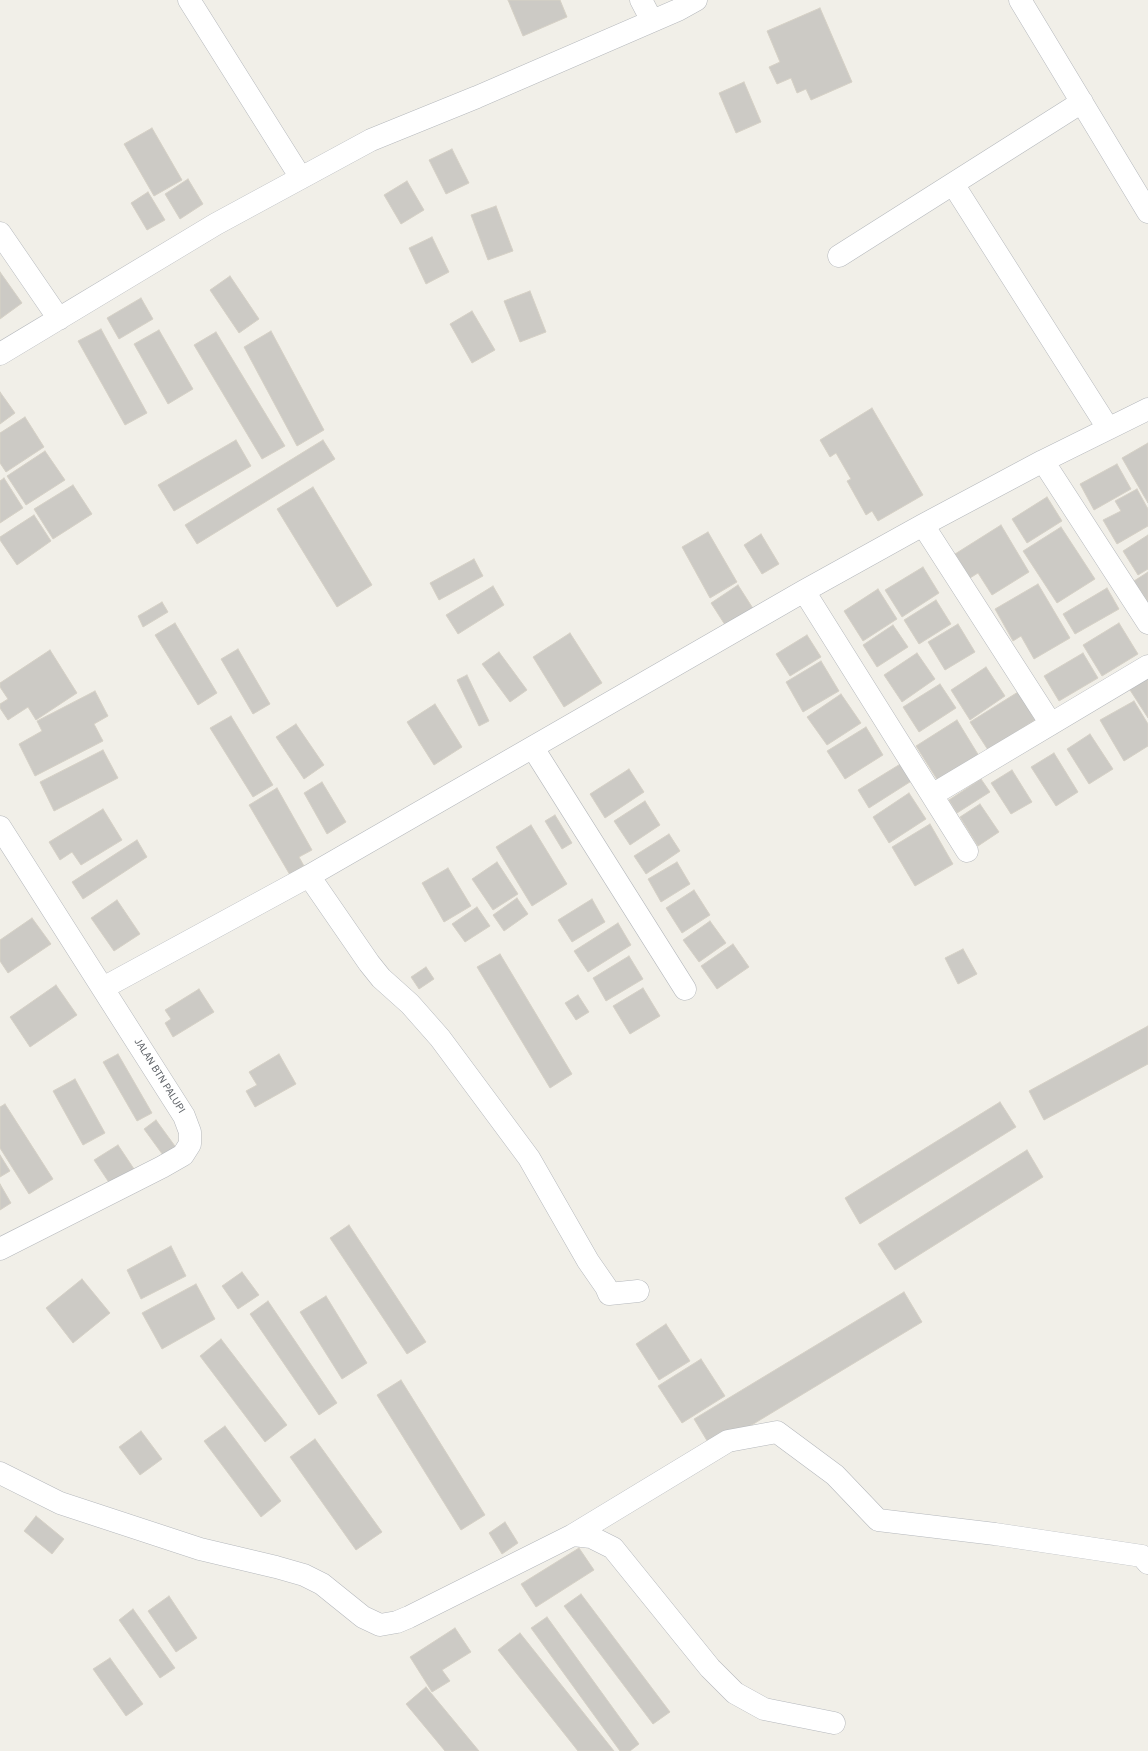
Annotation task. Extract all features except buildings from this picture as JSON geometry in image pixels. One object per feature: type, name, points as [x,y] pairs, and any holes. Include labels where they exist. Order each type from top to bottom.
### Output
[{"type":"street","points":[[189,0],[301,178]]},
{"type":"street","points":[[641,0],[652,21]]},
{"type":"street","points":[[0,354],[216,224],[371,140],[477,97],[652,21],[696,0]]},
{"type":"street","points":[[1020,0],[1148,212]]},
{"type":"street","points":[[839,256],[1082,102]]},
{"type":"street","points":[[953,184],[1108,428]]},
{"type":"street","points":[[0,233],[59,319]]},
{"type":"street","points":[[103,988],[309,876],[804,591],[923,525],[1043,461],[1148,409]]},
{"type":"street","points":[[1043,461],[1148,624]]},
{"type":"street","points":[[923,525],[1051,724]]},
{"type":"street","points":[[804,591],[967,851]]},
{"type":"street","points":[[932,794],[1148,666]]},
{"type":"street","points":[[533,748],[685,989]]},
{"type":"street","name":"JALAN BTN PALUPI","points":[[0,827],[184,1116],[190,1132],[190,1144],[183,1155],[0,1249]]},
{"type":"street","points":[[309,876],[369,963],[381,978],[410,1004],[440,1038],[529,1158],[609,1294],[638,1291]]},
{"type":"street","points":[[0,1473],[60,1503],[200,1549],[304,1575],[322,1584],[363,1617],[380,1625],[397,1622],[410,1617],[573,1535],[728,1441],[776,1432],[835,1475],[878,1520],[995,1534],[1142,1556],[1148,1563]]},
{"type":"street","points":[[573,1535],[592,1537],[613,1548],[710,1668],[735,1693],[764,1709],[834,1723]]}]
